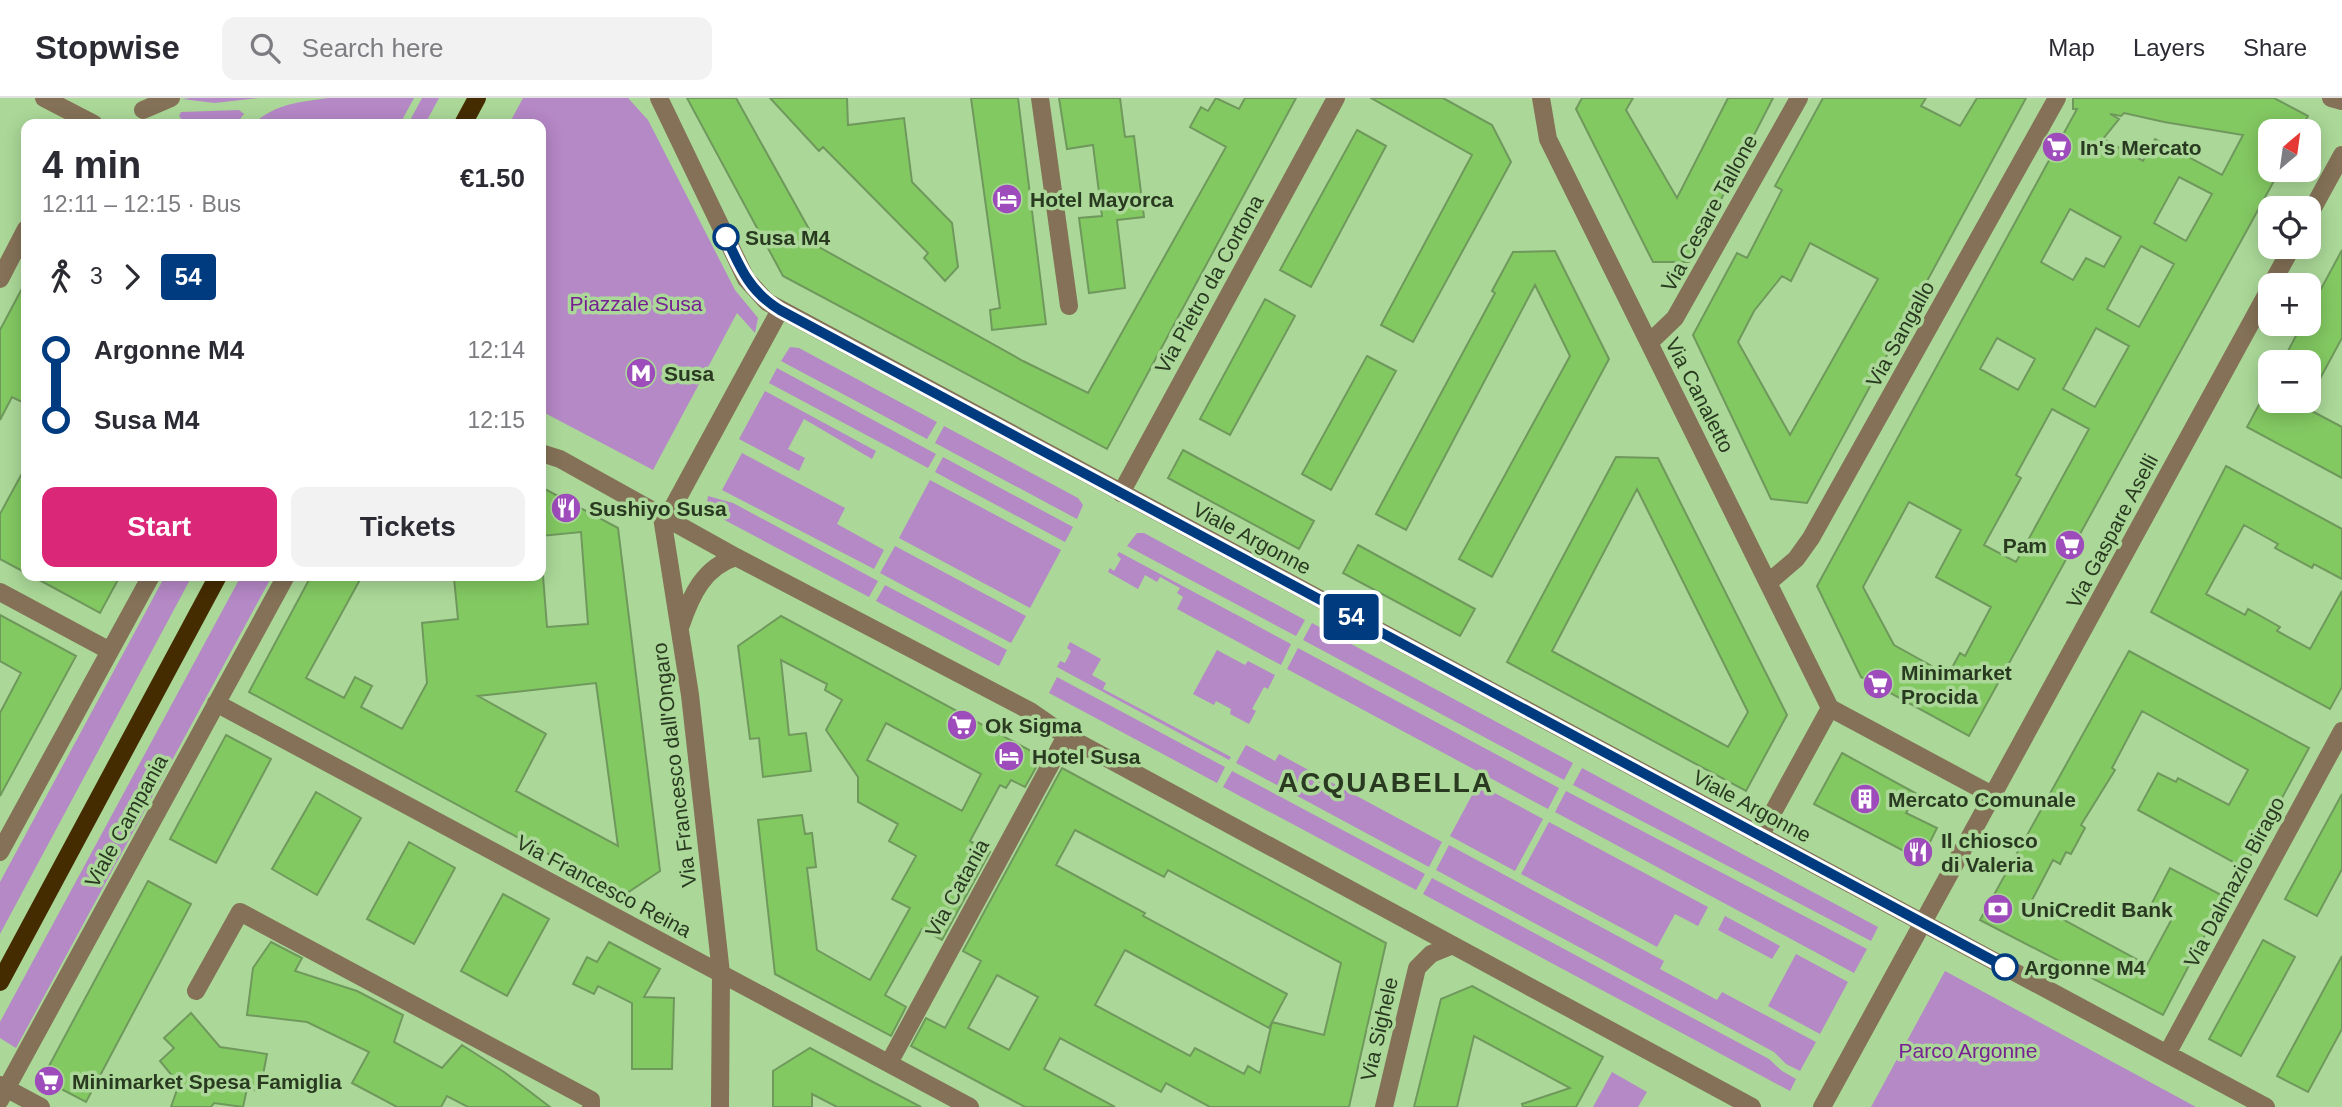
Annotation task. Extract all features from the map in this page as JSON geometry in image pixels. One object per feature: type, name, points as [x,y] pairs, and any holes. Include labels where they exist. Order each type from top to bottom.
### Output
[{"type":"main road","points":[[466,119],[477,98]]},
{"type":"main road","name":"Viale Campania","points":[[0,982],[215,581]]},
{"type":"street","points":[[44,98],[84,119]]},
{"type":"street","points":[[142,111],[171,98]]},
{"type":"street","points":[[1040,98],[1069,306]]},
{"type":"street","name":"Via Pietro da Cortona","points":[[1121,493],[1336,98]]},
{"type":"street","name":"Via Canaletto","points":[[1541,98],[1548,139],[1830,708]]},
{"type":"street","name":"Via Cesare Tallone","points":[[1649,343],[1675,318],[1799,98]]},
{"type":"street","name":"Via Sangallo","points":[[1769,582],[1796,559],[1817,527],[2057,98]]},
{"type":"street","points":[[2331,98],[2342,101]]},
{"type":"street","points":[[658,99],[746,279],[756,293],[780,310],[673,507],[662,517]]},
{"type":"street","points":[[2320,196],[2342,155]]},
{"type":"street","points":[[0,279],[21,239]]},
{"type":"street","name":"Viale Argonne","points":[[780,310],[2266,1107]]},
{"type":"street","name":"Via Gaspare Aselli","points":[[1925,924],[2258,311]]},
{"type":"street","points":[[546,455],[560,459],[736,557],[1020,706],[1066,736],[1752,1107]]},
{"type":"street","name":"Via Francesco dall'Ongaro","points":[[662,517],[680,628],[721,973],[720,1107]]},
{"type":"street","name":"Via Francesco dall'Ongaro","points":[[680,628],[698,586],[722,561],[736,557]]},
{"type":"street","points":[[0,852],[148,581]]},
{"type":"street","name":"Viale Campania","points":[[2,1091],[283,581]]},
{"type":"street","points":[[0,592],[110,651]]},
{"type":"street","name":"Via Francesco Reina","points":[[216,703],[970,1107]]},
{"type":"street","points":[[1760,836],[1830,708],[1994,796]]},
{"type":"street","name":"Via Dalmazio Birago","points":[[2167,1054],[2342,731]]},
{"type":"street","name":"Via Catania","points":[[889,1063],[1066,736]]},
{"type":"street","points":[[196,991],[240,912],[592,1100],[592,1107]]},
{"type":"street","points":[[1822,1107],[1925,924]]},
{"type":"street","name":"Via Sighele","points":[[1384,1107],[1417,968],[1431,954],[1453,945]]},
{"type":"street","points":[[2,1091],[41,1107]]},
{"type":"green space","points":[[259,98],[215,103],[182,99]]},
{"type":"green space","points":[[328,98],[414,98],[403,119],[259,119],[279,108]]},
{"type":"green space","points":[[422,98],[439,98],[428,119],[411,119]]},
{"type":"green space","name":"Piazzale Susa","points":[[523,98],[628,98],[648,120],[735,290],[758,318],[755,333],[737,313],[653,470],[546,414],[546,119],[512,119]]},
{"type":"green space","points":[[239,110],[244,114],[240,119],[182,119],[179,116],[181,112]]},
{"type":"green space","points":[[790,347],[799,348],[937,422],[927,439],[781,361]]},
{"type":"green space","points":[[777,368],[936,454],[928,468],[769,383]]},
{"type":"green space","points":[[765,391],[876,451],[872,459],[804,419],[788,449],[805,458],[799,471],[739,439]]},
{"type":"green space","points":[[944,426],[1078,498],[1083,505],[1077,519],[935,443]]},
{"type":"green space","points":[[742,453],[845,508],[837,524],[884,550],[874,569],[722,490]]},
{"type":"green space","points":[[943,457],[1073,527],[1065,542],[935,472]]},
{"type":"green space","points":[[930,480],[1061,550],[1030,608],[899,538]]},
{"type":"green space","points":[[708,496],[733,503],[878,581],[869,597],[706,510]]},
{"type":"green space","points":[[1137,533],[1144,533],[1305,620],[1296,636],[1127,546]]},
{"type":"green space","points":[[895,546],[1026,616],[1011,643],[880,573]]},
{"type":"green space","points":[[1119,552],[1291,644],[1281,665],[1177,609],[1183,597],[1177,593],[1180,588],[1160,577],[1157,582],[1145,575],[1138,589],[1108,572],[1110,568],[1114,571],[1121,559],[1117,555]]},
{"type":"green space","points":[[162,581],[189,581],[0,934],[0,882]]},
{"type":"green space","points":[[238,581],[269,581],[16,1048],[0,1038],[0,1022]]},
{"type":"green space","points":[[885,585],[1007,650],[999,666],[876,601]]},
{"type":"green space","points":[[1312,623],[1573,763],[1564,780],[1303,640]]},
{"type":"green space","points":[[1070,642],[1101,659],[1092,675],[1106,683],[1103,689],[1231,757],[1229,760],[1057,667],[1060,661],[1065,663],[1071,651],[1067,648]]},
{"type":"green space","points":[[1298,648],[1559,788],[1548,809],[1287,669]]},
{"type":"green space","points":[[1217,650],[1245,665],[1248,661],[1275,675],[1268,689],[1264,687],[1252,709],[1256,711],[1249,724],[1230,714],[1231,709],[1216,701],[1214,705],[1193,694]]},
{"type":"green space","points":[[1057,677],[1225,767],[1217,783],[1049,693]]},
{"type":"green space","points":[[1246,745],[1275,761],[1279,754],[1442,842],[1429,867],[1236,763]]},
{"type":"green space","points":[[1582,768],[1878,927],[1871,941],[1573,785]]},
{"type":"green space","points":[[1232,771],[1425,874],[1416,890],[1223,787]]},
{"type":"green space","points":[[1478,784],[1543,819],[1515,871],[1450,836]]},
{"type":"green space","points":[[1566,791],[1867,949],[1854,973],[1555,812]]},
{"type":"green space","points":[[1549,822],[1708,907],[1698,926],[1675,914],[1657,947],[1521,874]]},
{"type":"green space","points":[[1449,845],[1664,961],[1660,969],[1717,1000],[1722,992],[1816,1042],[1800,1071],[1786,1064],[1774,1052],[1436,870]]},
{"type":"green space","points":[[1432,878],[1769,1059],[1796,1079],[1790,1091],[1423,894]]},
{"type":"green space","points":[[1725,916],[1780,946],[1772,959],[1718,930]]},
{"type":"green space","points":[[1796,954],[1848,982],[1820,1034],[1768,1006]]},
{"type":"green space","name":"Parco Argonne","points":[[1945,971],[2196,1107],[1871,1107]]},
{"type":"green space","points":[[1612,1072],[1647,1092],[1638,1107],[1593,1107]]},
{"type":"building","points":[[687,98],[736,98],[819,247],[1023,361],[1088,393],[1226,147],[1190,127],[1201,107],[1208,111],[1216,98],[1239,109],[1245,98],[1296,98],[1107,449],[783,276]]},
{"type":"building","points":[[770,98],[847,98],[848,125],[904,118],[912,182],[952,223],[958,267],[945,281],[924,258],[928,253],[823,147],[819,151]]},
{"type":"building","points":[[971,98],[1018,98],[1046,324],[992,330],[990,310],[1000,308]]},
{"type":"building","points":[[1059,98],[1120,98],[1125,137],[1134,136],[1144,217],[1117,220],[1125,288],[1089,293],[1079,218],[1102,216],[1093,145],[1067,149]]},
{"type":"building","points":[[1371,98],[1443,98],[1492,125],[1511,162],[1413,342],[1381,325],[1472,155]]},
{"type":"building","points":[[1582,98],[1633,98],[1626,110],[1677,198],[1728,98],[1773,98],[1689,262],[1653,262],[1576,109]]},
{"type":"building","points":[[1823,98],[1926,98],[1921,106],[1960,126],[1977,98],[2026,98],[1807,503],[1771,499],[1693,335],[1737,253],[1747,258],[1782,190],[1775,186]],"holes":[[[1810,243],[1878,279],[1790,435],[1738,342],[1754,311],[1782,276],[1791,281]]]},
{"type":"building","points":[[2073,98],[2274,98],[2308,116],[2306,119],[2258,119],[2258,182],[2273,182],[2266,196],[2258,196],[2258,210],[1969,736],[1861,677],[1817,586],[2077,109],[2073,109]],"holes":[[[2124,113],[2243,135],[2222,175],[2155,139],[2143,161],[2103,139],[2119,119],[2110,114],[2121,116]],[[2179,177],[2212,194],[2186,241],[2154,223]],[[2070,209],[2121,237],[2104,267],[2086,258],[2073,280],[2041,262]],[[2141,246],[2174,264],[2139,327],[2107,309]],[[2096,328],[2129,346],[2095,407],[2063,389]],[[1997,338],[2035,359],[2018,390],[1980,369]],[[2052,409],[2089,429],[2016,562],[1984,545],[2021,478],[2016,475]],[[1909,502],[1961,530],[1936,577],[1991,607],[1965,656],[1960,653],[1948,675],[1894,645],[1863,587]]]},
{"type":"building","points":[[1357,130],[1386,146],[1311,287],[1280,270]]},
{"type":"building","points":[[2342,250],[2342,338],[2321,377],[2321,350],[2289,350],[2296,336],[2321,336],[2321,289]]},
{"type":"building","points":[[1555,251],[1609,359],[1492,577],[1459,559],[1570,356],[1535,285],[1406,530],[1376,514],[1495,293],[1492,291],[1513,252]]},
{"type":"building","points":[[21,290],[21,402],[12,397],[0,420],[0,330]]},
{"type":"building","points":[[1265,299],[1295,316],[1230,435],[1200,419]]},
{"type":"building","points":[[1367,356],[1396,371],[1331,490],[1302,474]]},
{"type":"building","points":[[2258,407],[2258,413],[2315,413],[2342,427],[2342,478],[2247,427]]},
{"type":"building","points":[[1183,450],[1314,521],[1299,549],[1168,478]]},
{"type":"building","points":[[1616,457],[1658,458],[1787,715],[1746,791],[1507,662]],"holes":[[[1637,489],[1748,712],[1728,747],[1552,651]]]},
{"type":"building","points":[[2226,466],[2342,529],[2342,579],[2314,564],[2312,568],[2275,548],[2278,544],[2244,525],[2206,594],[2245,615],[2248,609],[2280,627],[2277,631],[2310,649],[2342,591],[2342,687],[2330,709],[2151,612]]},
{"type":"building","points":[[21,475],[21,570],[0,559],[0,514]]},
{"type":"building","points":[[546,490],[618,528],[660,871],[624,895],[249,692],[308,581],[359,581],[306,678],[344,698],[355,677],[372,686],[361,707],[402,729],[427,683],[422,623],[458,619],[454,581],[543,581],[547,627],[588,624],[581,532],[546,536]],"holes":[[[596,683],[618,846],[516,791],[546,734],[478,696]]]},
{"type":"building","points":[[1358,545],[1475,609],[1460,636],[1343,573]]},
{"type":"building","points":[[41,581],[117,581],[100,613]]},
{"type":"building","points":[[0,615],[76,656],[0,796],[0,713],[21,673],[0,661]]},
{"type":"building","points":[[781,616],[1042,757],[1025,787],[1011,780],[1006,788],[1000,785],[970,841],[990,852],[942,940],[922,929],[885,995],[906,1007],[891,1036],[775,974],[758,820],[802,815],[805,834],[812,833],[816,867],[807,868],[817,950],[870,980],[910,908],[892,899],[916,856],[889,841],[898,824],[858,802],[858,777],[826,730],[842,700],[825,690],[827,684],[781,660],[789,735],[806,733],[811,771],[763,777],[759,738],[750,739],[738,646]],"holes":[[[886,723],[981,774],[962,811],[867,760]]]},
{"type":"building","points":[[2129,651],[2309,748],[2244,868],[2138,810],[2158,773],[2176,782],[2178,778],[2229,805],[2248,770],[2142,711],[2112,768],[2115,770],[2081,825],[2085,828],[2071,854],[2066,852],[2060,864],[2053,860],[2031,902],[2147,965],[2174,915],[2152,903],[2170,868],[2225,897],[2163,1015],[1980,920]]},
{"type":"building","points":[[226,735],[271,759],[216,863],[170,839]]},
{"type":"building","name":"Mercato Comunale","points":[[1842,753],[1917,794],[1906,813],[1937,828],[1921,860],[1814,804]]},
{"type":"building","points":[[1062,768],[1386,943],[1349,1107],[1210,1107],[1166,1083],[1161,1092],[1060,1038],[1044,1069],[1115,1107],[1025,1107],[911,1046],[926,1018],[945,1028],[981,961],[963,951]],"holes":[[[1075,830],[1164,877],[1168,870],[1341,963],[1324,1035],[1272,1022],[1287,994],[1143,916],[1145,913],[1056,865]],[[1125,950],[1269,1028],[1272,1022],[1260,1073],[1248,1066],[1244,1074],[1195,1048],[1190,1056],[1095,1005]],[[997,975],[1038,997],[1009,1050],[968,1028]]]},
{"type":"building","points":[[316,792],[361,818],[317,895],[272,869]]},
{"type":"building","points":[[2342,794],[2342,869],[2317,916],[2285,899]]},
{"type":"building","points":[[409,842],[455,868],[414,944],[367,919]]},
{"type":"building","points":[[148,881],[191,904],[86,1102],[42,1079]]},
{"type":"building","points":[[503,894],[549,919],[507,996],[461,971]]},
{"type":"building","points":[[2263,940],[2295,957],[2241,1056],[2209,1039]]},
{"type":"building","points":[[271,942],[302,958],[295,971],[357,991],[403,1015],[394,1042],[442,1068],[462,1045],[504,1072],[550,1107],[468,1107],[447,1096],[441,1107],[397,1107],[352,1083],[369,1052],[307,1022],[247,1015],[253,968]]},
{"type":"building","points":[[609,942],[660,969],[644,997],[674,998],[672,1069],[632,1069],[632,1003],[598,986],[594,994],[573,984],[587,957],[597,962]]},
{"type":"building","points":[[2342,956],[2342,1029],[2308,1092],[2277,1076]]},
{"type":"building","points":[[1472,986],[1603,1057],[1576,1107],[1523,1107],[1522,1104],[1570,1088],[1474,1036],[1457,1107],[1414,1107],[1441,999]]},
{"type":"building","points":[[191,1013],[220,1047],[267,1054],[260,1091],[247,1089],[243,1107],[214,1103],[211,1107],[171,1107],[179,1084],[160,1061],[174,1048],[164,1038]]},
{"type":"building","points":[[810,1048],[921,1107],[837,1107],[812,1094],[812,1107],[773,1107],[773,1071]]},
{"type":"bus line","name":"54","points":[[726,237],[746,279],[756,293],[780,310],[2005,967]]},
{"type":"place","name":"In's Mercato","points":[[2057,147]]},
{"type":"place","name":"Hotel Mayorca","points":[[1007,199]]},
{"type":"place","name":"Susa M4","points":[[726,237]]},
{"type":"place","name":"Susa","points":[[641,373]]},
{"type":"place","name":"Sushiyo Susa","points":[[566,508]]},
{"type":"place","name":"Pam","points":[[2070,545]]},
{"type":"place","name":"Minimarket Procida","points":[[1878,684]]},
{"type":"place","name":"Ok Sigma","points":[[962,725]]},
{"type":"place","name":"Hotel Susa","points":[[1009,756]]},
{"type":"place","name":"Mercato Comunale","points":[[1865,799]]},
{"type":"place","name":"Il chiosco di Valeria","points":[[1918,852]]},
{"type":"place","name":"UniCredit Bank","points":[[1998,909]]},
{"type":"place","name":"Argonne M4","points":[[2005,967]]},
{"type":"place","name":"Minimarket Spesa Famiglia","points":[[49,1081]]},
{"type":"district","name":"ACQUABELLA","points":[[1386,782]]}]
